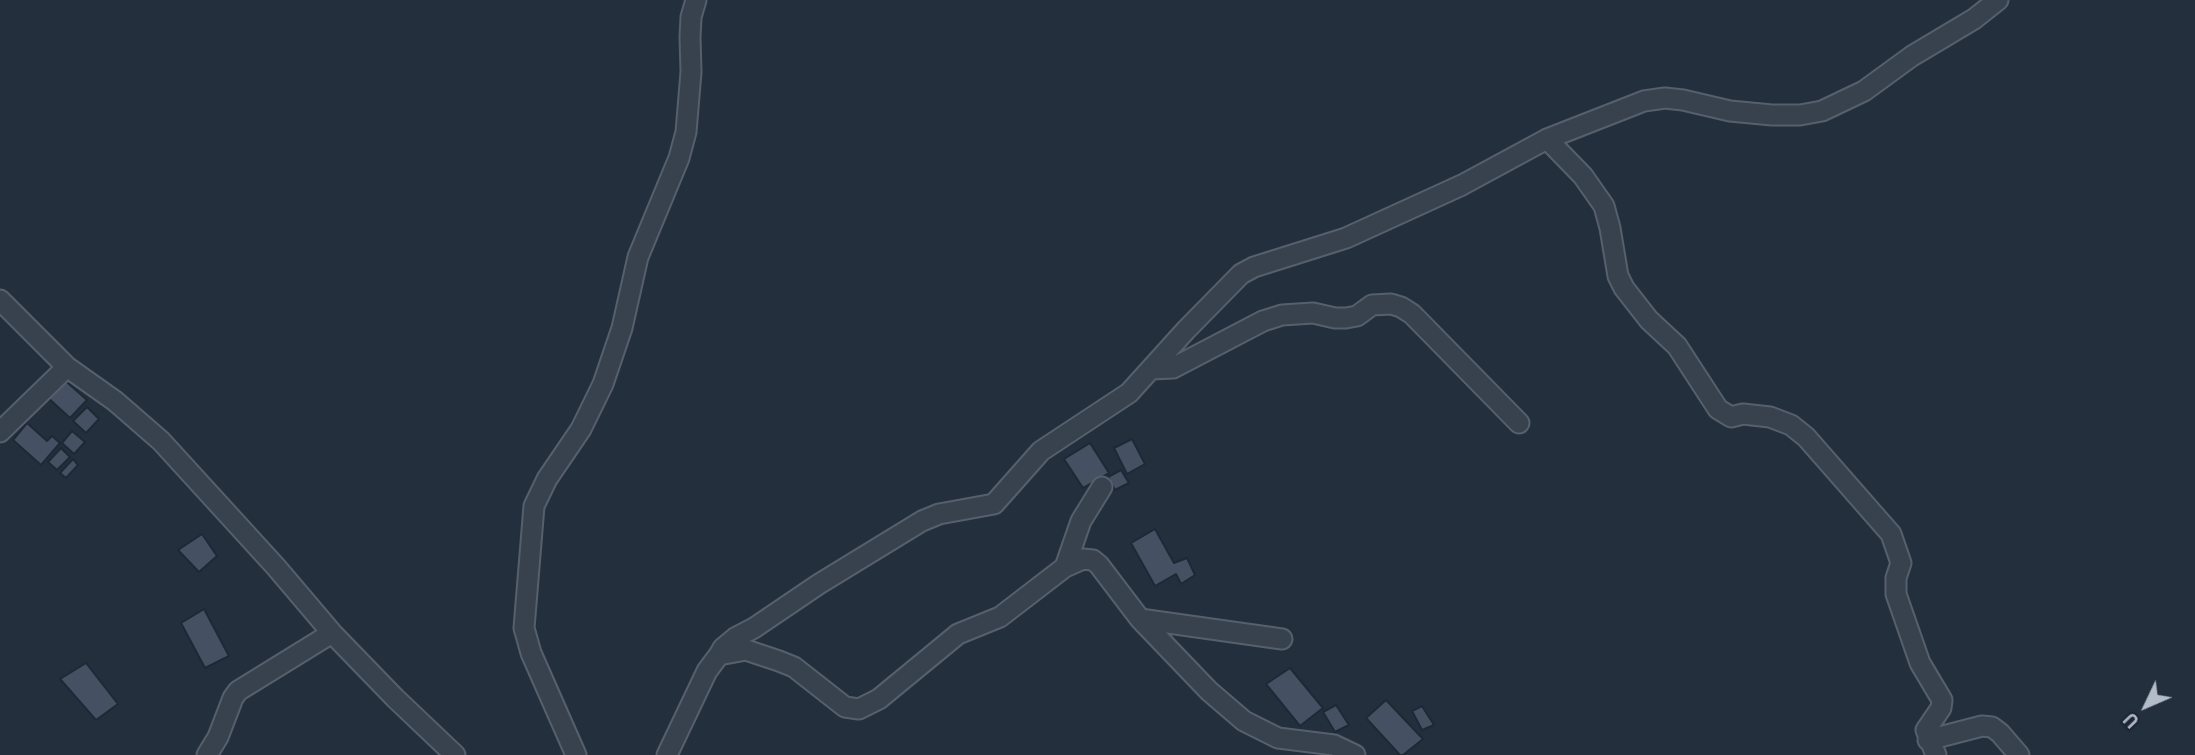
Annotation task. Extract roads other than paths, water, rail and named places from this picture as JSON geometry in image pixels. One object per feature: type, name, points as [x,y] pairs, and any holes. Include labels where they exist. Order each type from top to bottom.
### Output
[{"type":"street","points":[[576,755],[531,653],[524,628],[534,506],[547,479],[581,429],[603,384],[622,328],[638,257],[679,158],[686,132],[691,72],[691,17],[696,0]]},
{"type":"street","points":[[667,755],[707,671],[723,648],[922,521],[939,514],[994,504],[1041,451],[1129,393],[1241,274],[1254,267],[1346,238],[1462,186],[1547,139],[1644,101],[1665,98],[1695,101],[1730,111],[1772,115],[1800,115],[1822,111],[1864,91],[1912,56],[1975,19],[1998,0]]},
{"type":"street","points":[[1547,139],[1583,176],[1604,206],[1618,276],[1624,288],[1648,320],[1677,346],[1718,409],[1731,417],[1743,414],[1770,418],[1791,425],[1806,437],[1891,534],[1901,563],[1896,579],[1896,594],[1920,663],[1942,700],[1941,708],[1926,730],[1932,747],[1982,726],[1992,727],[2000,733],[2019,755]]},
{"type":"street","points":[[0,300],[67,367],[115,401],[161,441],[332,632],[395,698],[455,755]]},
{"type":"street","points":[[1152,369],[1173,368],[1263,321],[1282,315],[1313,313],[1346,318],[1357,316],[1372,305],[1391,304],[1412,314],[1519,423]]},
{"type":"street","points":[[0,432],[67,367]]},
{"type":"street","points":[[1065,567],[1081,521],[1102,487]]},
{"type":"street","points":[[719,655],[746,650],[779,661],[794,667],[845,707],[859,709],[879,699],[958,634],[1007,612],[1065,567],[1083,559],[1093,560],[1104,570],[1140,619],[1209,691],[1244,721],[1278,738],[1334,745],[1355,755]]},
{"type":"street","points":[[1140,619],[1282,639]]},
{"type":"street","points":[[207,755],[238,691],[332,632]]}]
